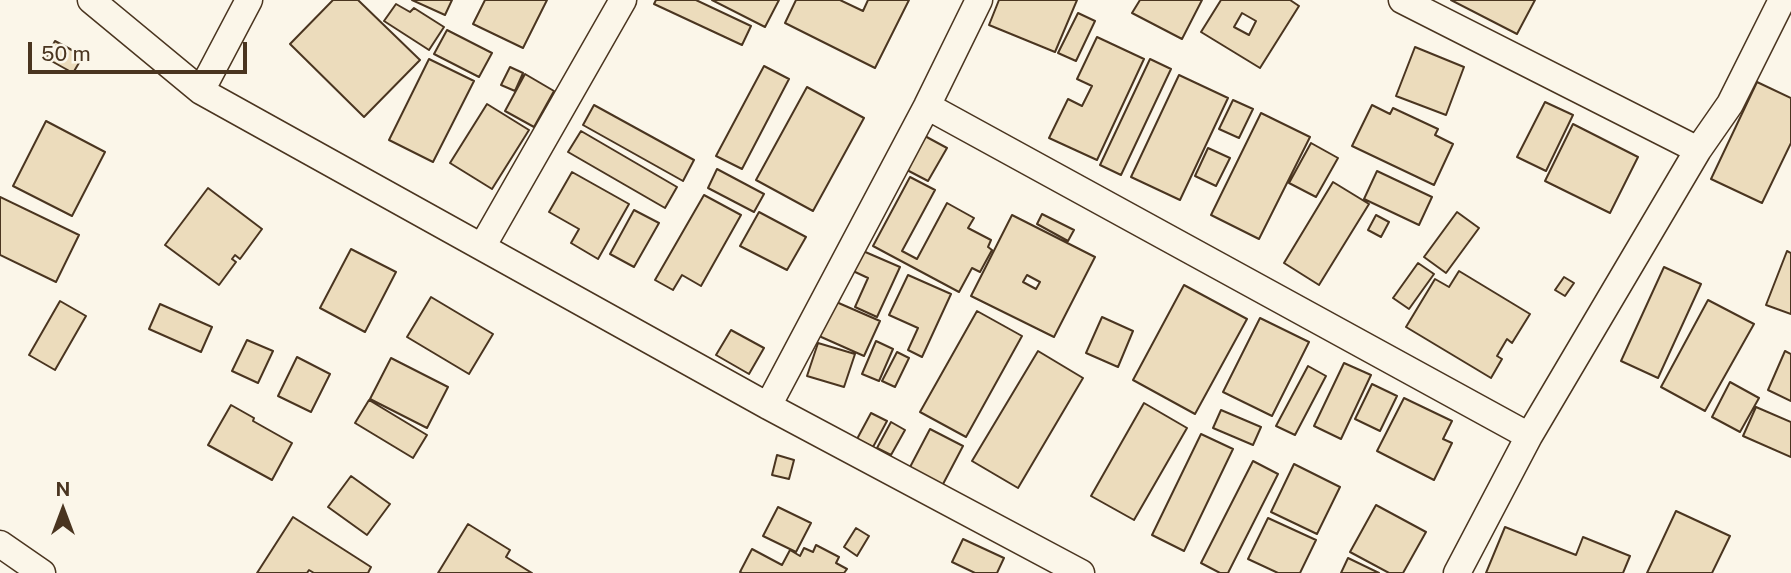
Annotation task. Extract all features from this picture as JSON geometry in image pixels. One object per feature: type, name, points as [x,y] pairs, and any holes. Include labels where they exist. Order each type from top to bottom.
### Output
[{"type":"street","points":[[91,0],[201,91],[768,406],[1081,573]]},
{"type":"street","points":[[201,91],[249,0]]},
{"type":"street","points":[[482,247],[623,0]]},
{"type":"street","points":[[768,406],[928,106],[979,0]]},
{"type":"street","points":[[1402,0],[1698,150]]},
{"type":"street","points":[[1457,573],[1529,436],[1698,150],[1730,104],[1782,0]]},
{"type":"street","points":[[928,106],[1529,436]]},
{"type":"street","points":[[0,544],[37,572]]},
{"type":"building","points":[[333,0],[358,0],[420,60],[364,117],[290,44]]},
{"type":"building","points":[[412,0],[452,0],[445,15]]},
{"type":"building","points":[[485,0],[547,0],[523,48],[473,24]]},
{"type":"building","points":[[656,0],[696,0],[751,26],[742,45],[654,4]]},
{"type":"building","points":[[712,0],[779,0],[765,27]]},
{"type":"building","points":[[796,0],[840,0],[863,11],[868,0],[909,0],[875,68],[785,23]]},
{"type":"building","points":[[999,0],[1077,0],[1055,52],[989,25]]},
{"type":"building","points":[[1140,0],[1202,0],[1182,39],[1132,13]]},
{"type":"building","points":[[1221,0],[1290,0],[1299,6],[1260,68],[1201,32]],"holes":[[[1242,13],[1256,21],[1249,35],[1234,27]]]},
{"type":"building","points":[[1451,0],[1535,0],[1517,34]]},
{"type":"building","points":[[396,4],[410,12],[414,8],[444,27],[429,50],[384,21]]},
{"type":"building","points":[[1078,13],[1095,21],[1076,61],[1058,53]]},
{"type":"building","points":[[447,30],[492,53],[479,77],[434,54]]},
{"type":"building","points":[[1097,37],[1144,59],[1097,160],[1049,138],[1068,99],[1082,106],[1092,86],[1077,79]]},
{"type":"building","points":[[55,41],[83,56],[73,73],[46,58]]},
{"type":"building","points":[[1415,47],[1464,67],[1446,115],[1396,96]]},
{"type":"building","points":[[429,59],[474,81],[433,162],[389,140]]},
{"type":"building","points":[[1150,59],[1171,69],[1121,175],[1100,165]]},
{"type":"building","points":[[764,66],[789,79],[742,169],[716,156]]},
{"type":"building","points":[[510,67],[523,73],[515,91],[501,85]]},
{"type":"building","points":[[525,74],[554,91],[534,127],[505,111]]},
{"type":"building","points":[[1179,75],[1228,98],[1180,200],[1131,177]]},
{"type":"building","points":[[1757,82],[1791,98],[1791,143],[1762,203],[1711,179]]},
{"type":"building","points":[[807,87],[864,118],[813,211],[756,180]]},
{"type":"building","points":[[1233,100],[1253,109],[1239,138],[1219,129]]},
{"type":"building","points":[[1545,102],[1573,115],[1546,171],[1517,157]]},
{"type":"building","points":[[487,104],[529,130],[492,189],[450,163]]},
{"type":"building","points":[[594,105],[694,160],[683,181],[583,125]]},
{"type":"building","points":[[1372,105],[1390,114],[1393,108],[1438,129],[1435,135],[1453,144],[1434,185],[1352,146]]},
{"type":"building","points":[[1261,113],[1310,137],[1259,239],[1211,215]]},
{"type":"building","points":[[46,121],[105,152],[72,216],[13,186]]},
{"type":"building","points":[[1573,124],[1638,157],[1610,213],[1545,181]]},
{"type":"building","points":[[581,131],[677,187],[665,208],[568,152]]},
{"type":"building","points":[[923,135],[947,148],[928,181],[905,169]]},
{"type":"building","points":[[1311,143],[1338,158],[1316,197],[1289,183]]},
{"type":"building","points":[[1208,148],[1230,158],[1216,186],[1195,176]]},
{"type":"building","points":[[717,169],[764,194],[754,212],[708,188]]},
{"type":"building","points":[[1377,171],[1432,197],[1419,225],[1364,199]]},
{"type":"building","points":[[572,172],[629,204],[598,259],[571,243],[579,229],[549,212]]},
{"type":"building","points":[[910,177],[935,190],[902,251],[917,259],[947,203],[974,218],[968,228],[991,240],[988,247],[992,250],[980,272],[972,268],[959,292],[873,246]]},
{"type":"building","points":[[1333,182],[1369,204],[1319,285],[1284,263]]},
{"type":"building","points":[[208,188],[262,229],[240,259],[235,255],[232,259],[236,262],[219,285],[165,245]]},
{"type":"building","points":[[704,195],[741,215],[701,286],[682,275],[673,290],[655,280]]},
{"type":"building","points":[[0,197],[79,235],[56,282],[0,255]]},
{"type":"building","points":[[634,210],[659,223],[634,267],[610,254]]},
{"type":"building","points":[[759,212],[806,237],[787,270],[740,246]]},
{"type":"building","points":[[1457,212],[1479,228],[1446,273],[1424,257]]},
{"type":"building","points":[[1042,214],[1074,230],[1068,241],[1037,224]]},
{"type":"building","points":[[1012,215],[1095,257],[1054,337],[971,296]],"holes":[[[1027,275],[1040,282],[1036,289],[1023,282]]]},
{"type":"building","points":[[1376,215],[1389,222],[1381,237],[1368,230]]},
{"type":"building","points":[[351,249],[396,272],[365,332],[320,308]]},
{"type":"building","points":[[863,251],[900,267],[877,317],[855,307],[868,278],[853,271]]},
{"type":"building","points":[[1787,251],[1791,253],[1791,314],[1766,305]]},
{"type":"building","points":[[1418,263],[1434,274],[1409,309],[1393,298]]},
{"type":"building","points":[[1664,267],[1701,284],[1658,378],[1621,361]]},
{"type":"building","points":[[1459,271],[1530,314],[1512,343],[1507,339],[1497,356],[1502,359],[1491,378],[1406,327],[1435,279],[1449,287]]},
{"type":"building","points":[[908,275],[951,294],[922,357],[908,350],[918,328],[889,315]]},
{"type":"building","points":[[1564,277],[1574,283],[1565,296],[1555,290]]},
{"type":"building","points":[[1184,285],[1247,319],[1195,414],[1133,380]]},
{"type":"building","points":[[431,297],[493,334],[469,374],[407,337]]},
{"type":"building","points":[[1708,300],[1754,324],[1705,411],[1661,387]]},
{"type":"building","points":[[60,301],[86,316],[55,370],[29,355]]},
{"type":"building","points":[[834,301],[880,321],[864,356],[819,336]]},
{"type":"building","points":[[160,304],[212,327],[201,352],[149,329]]},
{"type":"building","points":[[977,311],[1022,336],[966,437],[920,412]]},
{"type":"building","points":[[1102,317],[1133,331],[1118,367],[1086,353]]},
{"type":"building","points":[[1260,318],[1309,342],[1272,416],[1223,392]]},
{"type":"building","points":[[731,330],[764,348],[749,374],[716,355]]},
{"type":"building","points":[[247,340],[273,351],[258,383],[232,371]]},
{"type":"building","points":[[876,341],[893,349],[879,381],[862,374]]},
{"type":"building","points":[[818,343],[855,354],[844,387],[807,376]]},
{"type":"building","points":[[1038,351],[1083,378],[1018,488],[972,461]]},
{"type":"building","points":[[1785,351],[1791,354],[1791,401],[1768,390]]},
{"type":"building","points":[[897,352],[909,358],[895,387],[882,381]]},
{"type":"building","points":[[297,357],[330,374],[311,412],[278,396]]},
{"type":"building","points":[[391,358],[448,387],[427,428],[370,399]]},
{"type":"building","points":[[1344,363],[1371,375],[1341,439],[1314,426]]},
{"type":"building","points":[[1308,366],[1326,376],[1295,435],[1276,426]]},
{"type":"building","points":[[1730,382],[1759,398],[1740,432],[1712,417]]},
{"type":"building","points":[[1372,384],[1397,396],[1380,431],[1355,419]]},
{"type":"building","points":[[1404,398],[1452,421],[1443,439],[1452,443],[1434,480],[1377,451]]},
{"type":"building","points":[[369,400],[427,435],[413,458],[355,423]]},
{"type":"building","points":[[1144,403],[1187,428],[1134,520],[1091,496]]},
{"type":"building","points":[[231,405],[292,443],[272,480],[208,445]]},
{"type":"building","points":[[1756,407],[1791,422],[1791,457],[1743,436]]},
{"type":"building","points":[[1221,410],[1261,427],[1253,445],[1213,428]]},
{"type":"building","points":[[871,413],[887,421],[873,447],[857,439]]},
{"type":"building","points":[[891,422],[905,430],[891,455],[877,448]]},
{"type":"building","points":[[930,429],[963,446],[942,486],[909,469]]},
{"type":"building","points":[[1201,434],[1233,449],[1184,551],[1152,535]]},
{"type":"building","points":[[777,455],[794,460],[789,479],[772,475]]},
{"type":"building","points":[[1253,461],[1278,474],[1228,573],[1220,573],[1201,563]]},
{"type":"building","points":[[1294,464],[1340,487],[1317,534],[1271,512]]},
{"type":"building","points":[[351,476],[390,504],[367,535],[328,507]]},
{"type":"building","points":[[1376,505],[1426,532],[1403,573],[1389,573],[1350,552]]},
{"type":"building","points":[[778,507],[811,523],[796,552],[763,536]]},
{"type":"building","points":[[1676,511],[1730,536],[1712,573],[1647,573]]},
{"type":"building","points":[[293,517],[371,567],[368,573],[314,573],[309,570],[307,573],[257,573]]},
{"type":"building","points":[[1268,518],[1316,540],[1300,573],[1278,573],[1248,559]]},
{"type":"building","points":[[468,524],[510,550],[506,557],[532,573],[438,573]]},
{"type":"building","points":[[1505,527],[1576,555],[1583,537],[1630,556],[1623,573],[1486,573]]},
{"type":"building","points":[[856,528],[869,536],[857,556],[844,547]]},
{"type":"building","points":[[963,539],[1004,558],[997,573],[975,573],[952,562]]},
{"type":"building","points":[[816,545],[839,557],[836,563],[847,569],[844,573],[740,572],[752,549],[782,565],[790,550],[800,556],[804,548],[813,552]]},
{"type":"building","points":[[1348,558],[1379,573],[1341,573]]}]
